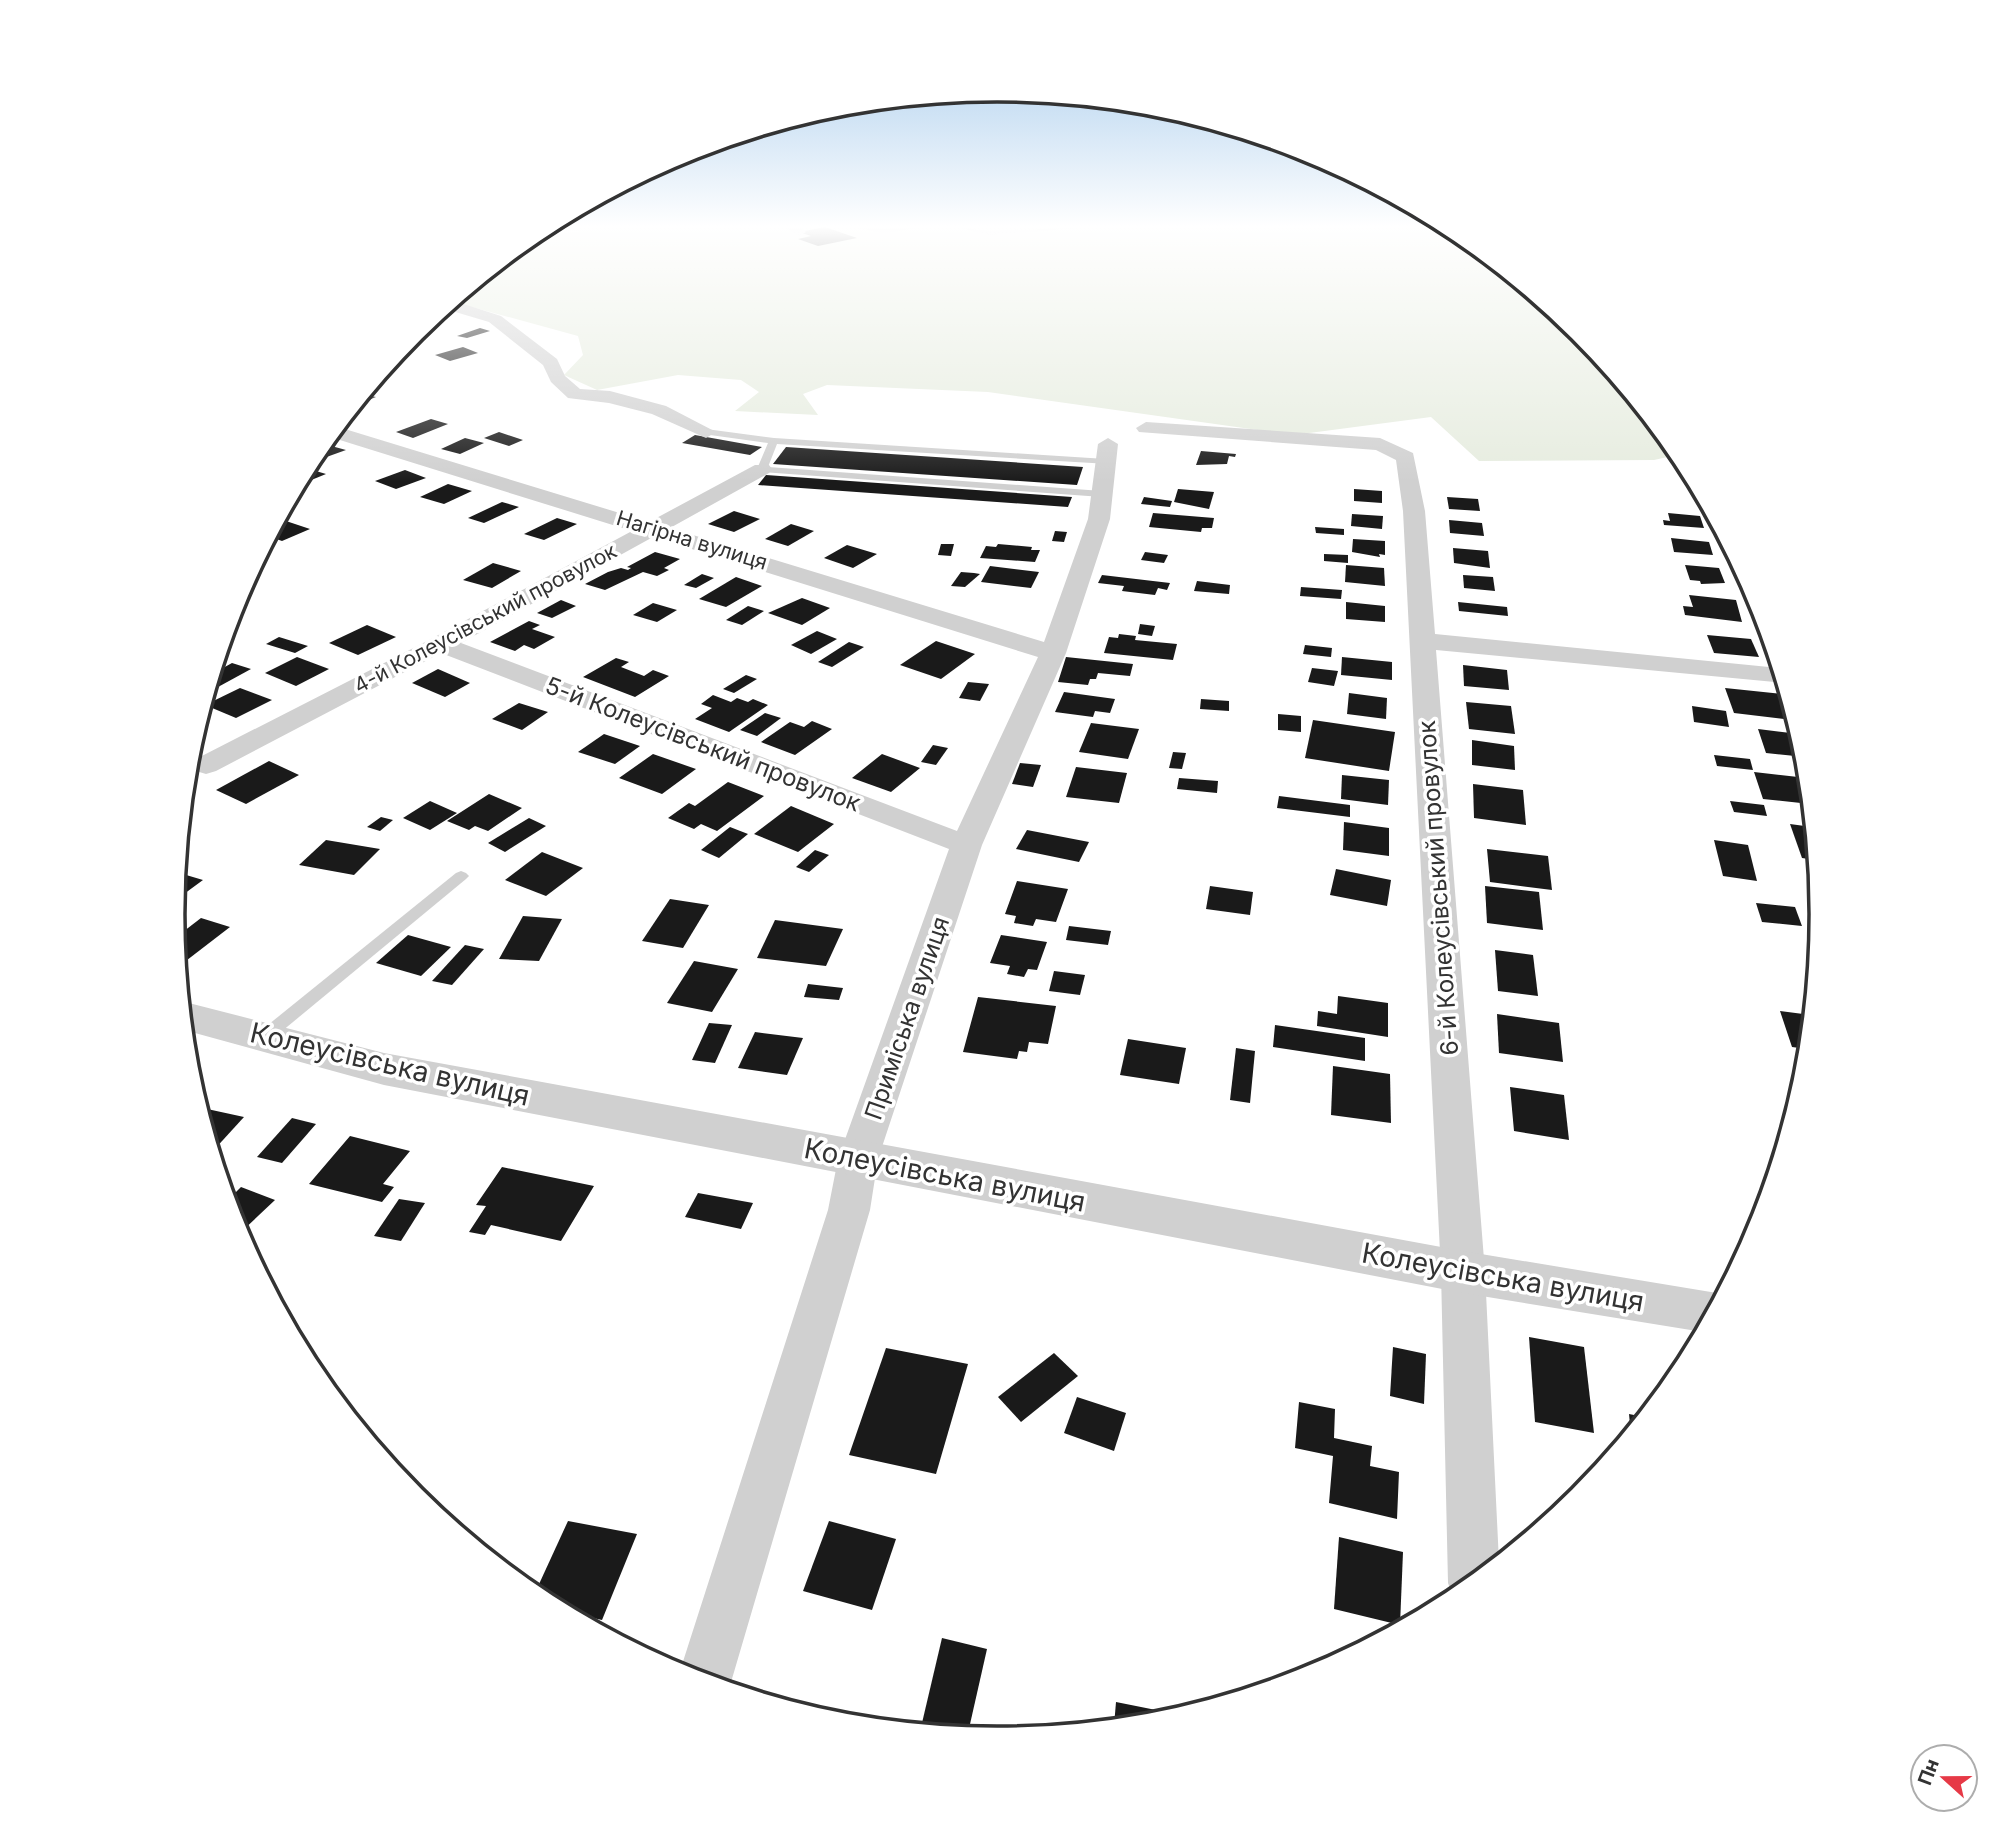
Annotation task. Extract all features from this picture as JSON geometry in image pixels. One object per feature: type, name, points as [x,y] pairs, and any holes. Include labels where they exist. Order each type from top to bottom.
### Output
[{"type":"street","points":[[473,312],[495,319],[551,363],[557,378],[575,394],[610,397],[659,410],[706,432]]},
{"type":"street","name":"6-й Колеусівський провулок","points":[[1146,428],[1380,444],[1406,457],[1414,511],[1423,641],[1462,1272],[1474,1571]]},
{"type":"street","name":"Нагірна вулиця","points":[[341,434],[1053,653]]},
{"type":"street","name":"Приміська вулиця","points":[[707,1672],[849,1210],[858,1159],[966,845],[1053,653],[1099,519],[1105,467]]},
{"type":"street","name":"4-й Колеусівський провулок","points":[[206,765],[440,644],[762,469]]},
{"type":"street","points":[[1423,641],[1772,675]]},
{"type":"street","name":"5-й Колеусівський провулок","points":[[440,644],[966,845]]},
{"type":"street","name":"Колеусівська вулиця","points":[[191,1017],[384,1069],[1462,1272],[1705,1311]]},
{"type":"lane","points":[[706,432],[775,441],[1105,467]]},
{"type":"lane","points":[[775,441],[762,469],[1105,467]]},
{"type":"lane","points":[[264,1037],[461,876]]},
{"type":"shaded area","points":[[491,312],[1542,312],[1607,378],[1668,457],[1654,460],[1479,461],[1431,417],[1294,435],[988,392],[827,385],[803,394],[818,415],[735,411],[759,392],[741,380],[678,375],[597,390],[564,375],[583,355],[578,336]]},
{"type":"building","points":[[480,328],[490,331],[467,338],[457,336]]},
{"type":"building","points":[[463,347],[478,353],[450,361],[435,355]]},
{"type":"building","points":[[431,419],[448,424],[413,438],[396,432]]},
{"type":"building","points":[[499,432],[523,440],[509,446],[484,438]]},
{"type":"building","points":[[695,435],[762,447],[750,455],[682,443]]},
{"type":"building","points":[[465,438],[484,443],[460,454],[441,449]]},
{"type":"building","points":[[332,446],[346,450],[324,458]]},
{"type":"building","points":[[786,447],[1083,467],[1077,485],[773,464]]},
{"type":"building","points":[[1201,451],[1236,454],[1235,457],[1229,456],[1227,464],[1196,465]]},
{"type":"building","points":[[405,470],[426,478],[396,489],[375,481]]},
{"type":"building","points":[[316,471],[326,474],[309,481]]},
{"type":"building","points":[[766,475],[1072,497],[1068,507],[758,485]]},
{"type":"building","points":[[448,484],[472,491],[444,504],[420,497]]},
{"type":"building","points":[[1178,489],[1214,492],[1209,509],[1174,502]]},
{"type":"building","points":[[1354,489],[1382,491],[1382,503],[1354,501]]},
{"type":"building","points":[[1144,497],[1172,501],[1170,507],[1141,504]]},
{"type":"building","points":[[1447,497],[1478,499],[1480,511],[1449,509]]},
{"type":"building","points":[[502,502],[519,507],[484,523],[468,518]]},
{"type":"building","points":[[734,511],[760,519],[734,532],[708,524]]},
{"type":"building","points":[[1153,513],[1214,518],[1212,528],[1202,528],[1201,532],[1149,527]]},
{"type":"building","points":[[1668,513],[1700,516],[1704,528],[1664,525],[1663,520],[1670,521]]},
{"type":"building","points":[[1352,514],[1383,516],[1382,529],[1351,526]]},
{"type":"building","points":[[557,518],[577,524],[544,540],[524,534]]},
{"type":"building","points":[[1449,520],[1482,523],[1484,536],[1450,533]]},
{"type":"building","points":[[285,521],[310,529],[282,541],[276,539]]},
{"type":"building","points":[[791,524],[814,531],[788,546],[765,539]]},
{"type":"building","points":[[1315,527],[1344,529],[1344,535],[1316,533]]},
{"type":"building","points":[[1055,531],[1067,532],[1064,542],[1052,541]]},
{"type":"building","points":[[1671,538],[1709,542],[1713,555],[1674,552]]},
{"type":"building","points":[[1353,539],[1385,541],[1385,555],[1379,554],[1380,557],[1352,552]]},
{"type":"building","points":[[941,544],[954,544],[951,556],[938,555]]},
{"type":"building","points":[[998,544],[1040,550],[1035,562],[980,558],[986,546],[996,547]]},
{"type":"building","points":[[847,545],[877,554],[853,568],[824,558]]},
{"type":"building","points":[[1453,548],[1488,551],[1490,568],[1454,563]]},
{"type":"building","points":[[655,552],[680,559],[664,568],[669,570],[657,576],[643,572],[605,590],[585,584],[608,572],[621,568],[628,570],[631,568],[627,567]]},
{"type":"building","points":[[1145,552],[1168,555],[1164,563],[1141,560]]},
{"type":"building","points":[[1324,554],[1348,555],[1348,563],[1324,561]]},
{"type":"building","points":[[493,563],[521,571],[492,588],[463,580]]},
{"type":"building","points":[[1346,565],[1384,568],[1385,586],[1345,582]]},
{"type":"building","points":[[1685,565],[1719,568],[1725,583],[1701,584],[1700,581],[1690,580]]},
{"type":"building","points":[[990,566],[1039,572],[1031,588],[981,582]]},
{"type":"building","points":[[961,572],[980,574],[965,587],[951,586]]},
{"type":"building","points":[[702,574],[714,578],[696,588],[684,585]]},
{"type":"building","points":[[1102,575],[1170,583],[1167,590],[1158,588],[1155,595],[1122,591],[1124,586],[1098,583]]},
{"type":"building","points":[[1463,575],[1493,577],[1495,591],[1464,588]]},
{"type":"building","points":[[736,577],[762,586],[726,607],[699,599]]},
{"type":"building","points":[[1197,581],[1230,585],[1229,594],[1194,591]]},
{"type":"building","points":[[1301,587],[1342,590],[1341,599],[1300,596]]},
{"type":"building","points":[[1689,595],[1736,600],[1742,622],[1685,615],[1683,606],[1693,607]]},
{"type":"building","points":[[802,598],[830,608],[802,625],[768,613]]},
{"type":"building","points":[[561,600],[576,606],[552,618],[537,613]]},
{"type":"building","points":[[1346,602],[1385,606],[1385,622],[1346,619]]},
{"type":"building","points":[[1458,602],[1507,607],[1508,616],[1459,611]]},
{"type":"building","points":[[653,603],[677,610],[657,622],[633,615]]},
{"type":"building","points":[[748,606],[764,611],[742,625],[726,620]]},
{"type":"building","points":[[529,621],[540,625],[532,629],[555,637],[534,649],[524,645],[515,651],[490,642]]},
{"type":"building","points":[[1140,624],[1155,626],[1152,636],[1138,634]]},
{"type":"building","points":[[367,625],[396,637],[358,655],[329,643]]},
{"type":"building","points":[[817,631],[837,639],[811,654],[791,645]]},
{"type":"building","points":[[1119,634],[1136,636],[1135,640],[1177,644],[1173,660],[1104,653],[1109,637],[1118,638]]},
{"type":"building","points":[[1707,635],[1751,639],[1759,657],[1714,653]]},
{"type":"building","points":[[279,637],[308,646],[295,653],[266,644]]},
{"type":"building","points":[[936,641],[975,654],[941,679],[900,665]]},
{"type":"building","points":[[849,642],[864,647],[832,667],[818,662]]},
{"type":"building","points":[[1305,645],[1332,648],[1331,657],[1303,654]]},
{"type":"building","points":[[297,657],[329,669],[296,686],[265,673]]},
{"type":"building","points":[[1066,657],[1133,664],[1130,676],[1098,673],[1096,679],[1090,679],[1088,685],[1058,682]]},
{"type":"building","points":[[1342,657],[1392,662],[1392,680],[1341,675]]},
{"type":"building","points":[[616,658],[629,662],[621,667],[644,676],[653,670],[669,676],[635,697],[583,677]]},
{"type":"building","points":[[232,663],[251,669],[218,687],[223,668]]},
{"type":"building","points":[[1463,665],[1507,670],[1509,690],[1464,686]]},
{"type":"building","points":[[1312,668],[1338,671],[1334,686],[1308,682]]},
{"type":"building","points":[[438,669],[470,683],[445,697],[412,683]]},
{"type":"building","points":[[746,675],[757,679],[734,693],[723,689]]},
{"type":"building","points":[[968,682],[989,684],[980,701],[959,698]]},
{"type":"building","points":[[240,688],[272,700],[236,718],[211,708],[213,701]]},
{"type":"building","points":[[1725,688],[1778,693],[1785,719],[1734,713]]},
{"type":"building","points":[[1064,692],[1115,699],[1110,713],[1095,711],[1093,717],[1055,712]]},
{"type":"building","points":[[1349,693],[1387,698],[1386,719],[1347,714]]},
{"type":"building","points":[[713,695],[731,702],[737,698],[748,702],[753,699],[768,705],[729,732],[695,719],[712,708],[701,704]]},
{"type":"building","points":[[1201,699],[1229,701],[1229,711],[1200,709]]},
{"type":"building","points":[[1466,702],[1511,706],[1515,734],[1469,729]]},
{"type":"building","points":[[519,703],[548,712],[522,730],[492,719]]},
{"type":"building","points":[[1692,706],[1726,711],[1729,727],[1694,722]]},
{"type":"building","points":[[765,713],[781,718],[757,736],[740,730]]},
{"type":"building","points":[[1278,714],[1301,716],[1301,732],[1278,730]]},
{"type":"building","points":[[1313,720],[1395,732],[1389,771],[1305,758]]},
{"type":"building","points":[[812,721],[832,729],[795,755],[761,742],[790,722],[804,727]]},
{"type":"building","points":[[1091,723],[1139,729],[1128,759],[1079,752]]},
{"type":"building","points":[[1758,729],[1788,733],[1793,756],[1766,753]]},
{"type":"building","points":[[604,734],[640,746],[615,764],[578,752]]},
{"type":"building","points":[[1472,740],[1514,746],[1515,770],[1472,765]]},
{"type":"building","points":[[933,745],[948,748],[936,765],[921,762]]},
{"type":"building","points":[[1173,752],[1186,753],[1182,769],[1169,768]]},
{"type":"building","points":[[653,754],[696,769],[662,794],[619,778]]},
{"type":"building","points":[[882,754],[920,768],[891,792],[852,778]]},
{"type":"building","points":[[1714,755],[1750,759],[1753,770],[1717,766]]},
{"type":"building","points":[[269,761],[299,775],[246,804],[216,790]]},
{"type":"building","points":[[1020,763],[1041,765],[1033,787],[1012,784]]},
{"type":"building","points":[[1076,767],[1127,773],[1119,803],[1066,797]]},
{"type":"building","points":[[1754,772],[1797,777],[1801,803],[1763,799]]},
{"type":"building","points":[[1342,775],[1389,780],[1388,805],[1341,799]]},
{"type":"building","points":[[1179,778],[1218,781],[1217,793],[1177,789]]},
{"type":"building","points":[[728,782],[764,796],[717,831],[701,824],[694,829],[668,818],[689,803],[695,806]]},
{"type":"building","points":[[1473,784],[1523,790],[1526,825],[1474,818]]},
{"type":"building","points":[[489,794],[522,808],[488,831],[475,826],[469,830],[447,821]]},
{"type":"building","points":[[1279,796],[1350,805],[1350,817],[1277,808]]},
{"type":"building","points":[[430,801],[457,813],[430,830],[403,818]]},
{"type":"building","points":[[1730,801],[1764,805],[1767,816],[1734,812]]},
{"type":"building","points":[[791,806],[834,824],[798,852],[754,834]]},
{"type":"building","points":[[381,817],[393,820],[380,831],[367,827]]},
{"type":"building","points":[[529,818],[546,826],[505,852],[488,843]]},
{"type":"building","points":[[1344,822],[1389,828],[1389,856],[1343,850]]},
{"type":"building","points":[[1790,824],[1804,826],[1807,859],[1802,858]]},
{"type":"building","points":[[730,827],[748,834],[719,858],[701,850]]},
{"type":"building","points":[[1027,830],[1089,842],[1079,862],[1016,849]]},
{"type":"building","points":[[326,840],[380,849],[354,875],[299,865]]},
{"type":"building","points":[[1714,840],[1748,845],[1757,881],[1723,876]]},
{"type":"building","points":[[1487,849],[1548,856],[1552,890],[1490,882]]},
{"type":"building","points":[[815,850],[829,855],[809,872],[796,867]]},
{"type":"building","points":[[542,852],[583,868],[546,896],[505,880]]},
{"type":"building","points":[[1336,869],[1391,880],[1387,906],[1330,895]]},
{"type":"building","points":[[186,875],[203,880],[185,893]]},
{"type":"building","points":[[1017,881],[1068,889],[1056,922],[1036,919],[1033,926],[1014,923],[1016,916],[1005,914]]},
{"type":"building","points":[[1210,886],[1253,892],[1250,915],[1206,909]]},
{"type":"building","points":[[1485,886],[1539,892],[1543,930],[1487,923]]},
{"type":"building","points":[[670,899],[709,905],[683,948],[642,941]]},
{"type":"building","points":[[1756,903],[1795,907],[1802,926],[1762,922]]},
{"type":"building","points":[[523,916],[562,919],[539,961],[499,959]]},
{"type":"building","points":[[201,918],[230,927],[186,961],[185,930]]},
{"type":"building","points":[[775,920],[843,929],[826,966],[757,958]]},
{"type":"building","points":[[1069,926],[1111,931],[1108,945],[1066,940]]},
{"type":"building","points":[[408,935],[451,947],[421,976],[376,963]]},
{"type":"building","points":[[1001,935],[1047,942],[1037,970],[1028,969],[1024,977],[1007,974],[1010,966],[990,963]]},
{"type":"building","points":[[465,945],[484,949],[452,985],[432,981]]},
{"type":"building","points":[[1495,950],[1533,955],[1538,996],[1498,991]]},
{"type":"building","points":[[694,961],[738,969],[712,1012],[667,1003]]},
{"type":"building","points":[[1054,971],[1085,975],[1080,995],[1049,991]]},
{"type":"building","points":[[808,984],[843,988],[839,1000],[804,997]]},
{"type":"building","points":[[1338,996],[1388,1003],[1388,1037],[1317,1026],[1318,1011],[1337,1014]]},
{"type":"building","points":[[978,997],[1056,1006],[1048,1044],[1029,1042],[1027,1052],[1019,1051],[1017,1059],[963,1052]]},
{"type":"building","points":[[1780,1011],[1802,1014],[1797,1048],[1792,1047]]},
{"type":"building","points":[[1497,1014],[1559,1023],[1563,1062],[1499,1053]]},
{"type":"building","points":[[709,1023],[732,1025],[715,1063],[692,1060]]},
{"type":"building","points":[[1275,1025],[1365,1038],[1365,1061],[1273,1047]]},
{"type":"building","points":[[755,1032],[803,1038],[787,1075],[738,1068]]},
{"type":"building","points":[[1128,1039],[1186,1048],[1179,1084],[1120,1075]]},
{"type":"building","points":[[1236,1048],[1255,1051],[1250,1103],[1230,1100]]},
{"type":"building","points":[[1333,1066],[1390,1074],[1391,1123],[1331,1115]]},
{"type":"building","points":[[1510,1087],[1564,1095],[1569,1140],[1514,1131]]},
{"type":"building","points":[[209,1109],[244,1117],[219,1145]]},
{"type":"building","points":[[292,1118],[316,1124],[282,1163],[257,1157]]},
{"type":"building","points":[[350,1136],[410,1151],[383,1184],[394,1187],[382,1202],[309,1184]]},
{"type":"building","points":[[502,1167],[594,1186],[561,1241],[491,1225],[485,1235],[469,1232],[486,1206],[476,1205]]},
{"type":"building","points":[[241,1187],[275,1200],[247,1226],[235,1193]]},
{"type":"building","points":[[698,1193],[753,1203],[741,1229],[685,1217]]},
{"type":"building","points":[[399,1199],[425,1203],[401,1241],[374,1236]]},
{"type":"building","points":[[1529,1337],[1584,1347],[1594,1433],[1535,1422]]},
{"type":"building","points":[[1393,1347],[1426,1354],[1424,1404],[1390,1396]]},
{"type":"building","points":[[886,1348],[968,1364],[936,1474],[849,1455]]},
{"type":"building","points":[[1054,1353],[1078,1376],[1021,1422],[998,1397]]},
{"type":"building","points":[[1077,1397],[1126,1413],[1114,1451],[1064,1433]]},
{"type":"building","points":[[1299,1402],[1335,1409],[1334,1438],[1372,1446],[1370,1466],[1399,1472],[1397,1519],[1329,1503],[1333,1456],[1295,1448]]},
{"type":"building","points":[[568,1521],[637,1534],[602,1620],[590,1617],[539,1585]]},
{"type":"building","points":[[829,1521],[896,1539],[872,1610],[803,1591]]},
{"type":"building","points":[[1339,1537],[1403,1552],[1400,1618],[1392,1623],[1334,1609]]},
{"type":"building","points":[[942,1638],[987,1649],[970,1725],[922,1722]]},
{"type":"building","points":[[1116,1702],[1155,1710],[1155,1710],[1115,1717]]}]
